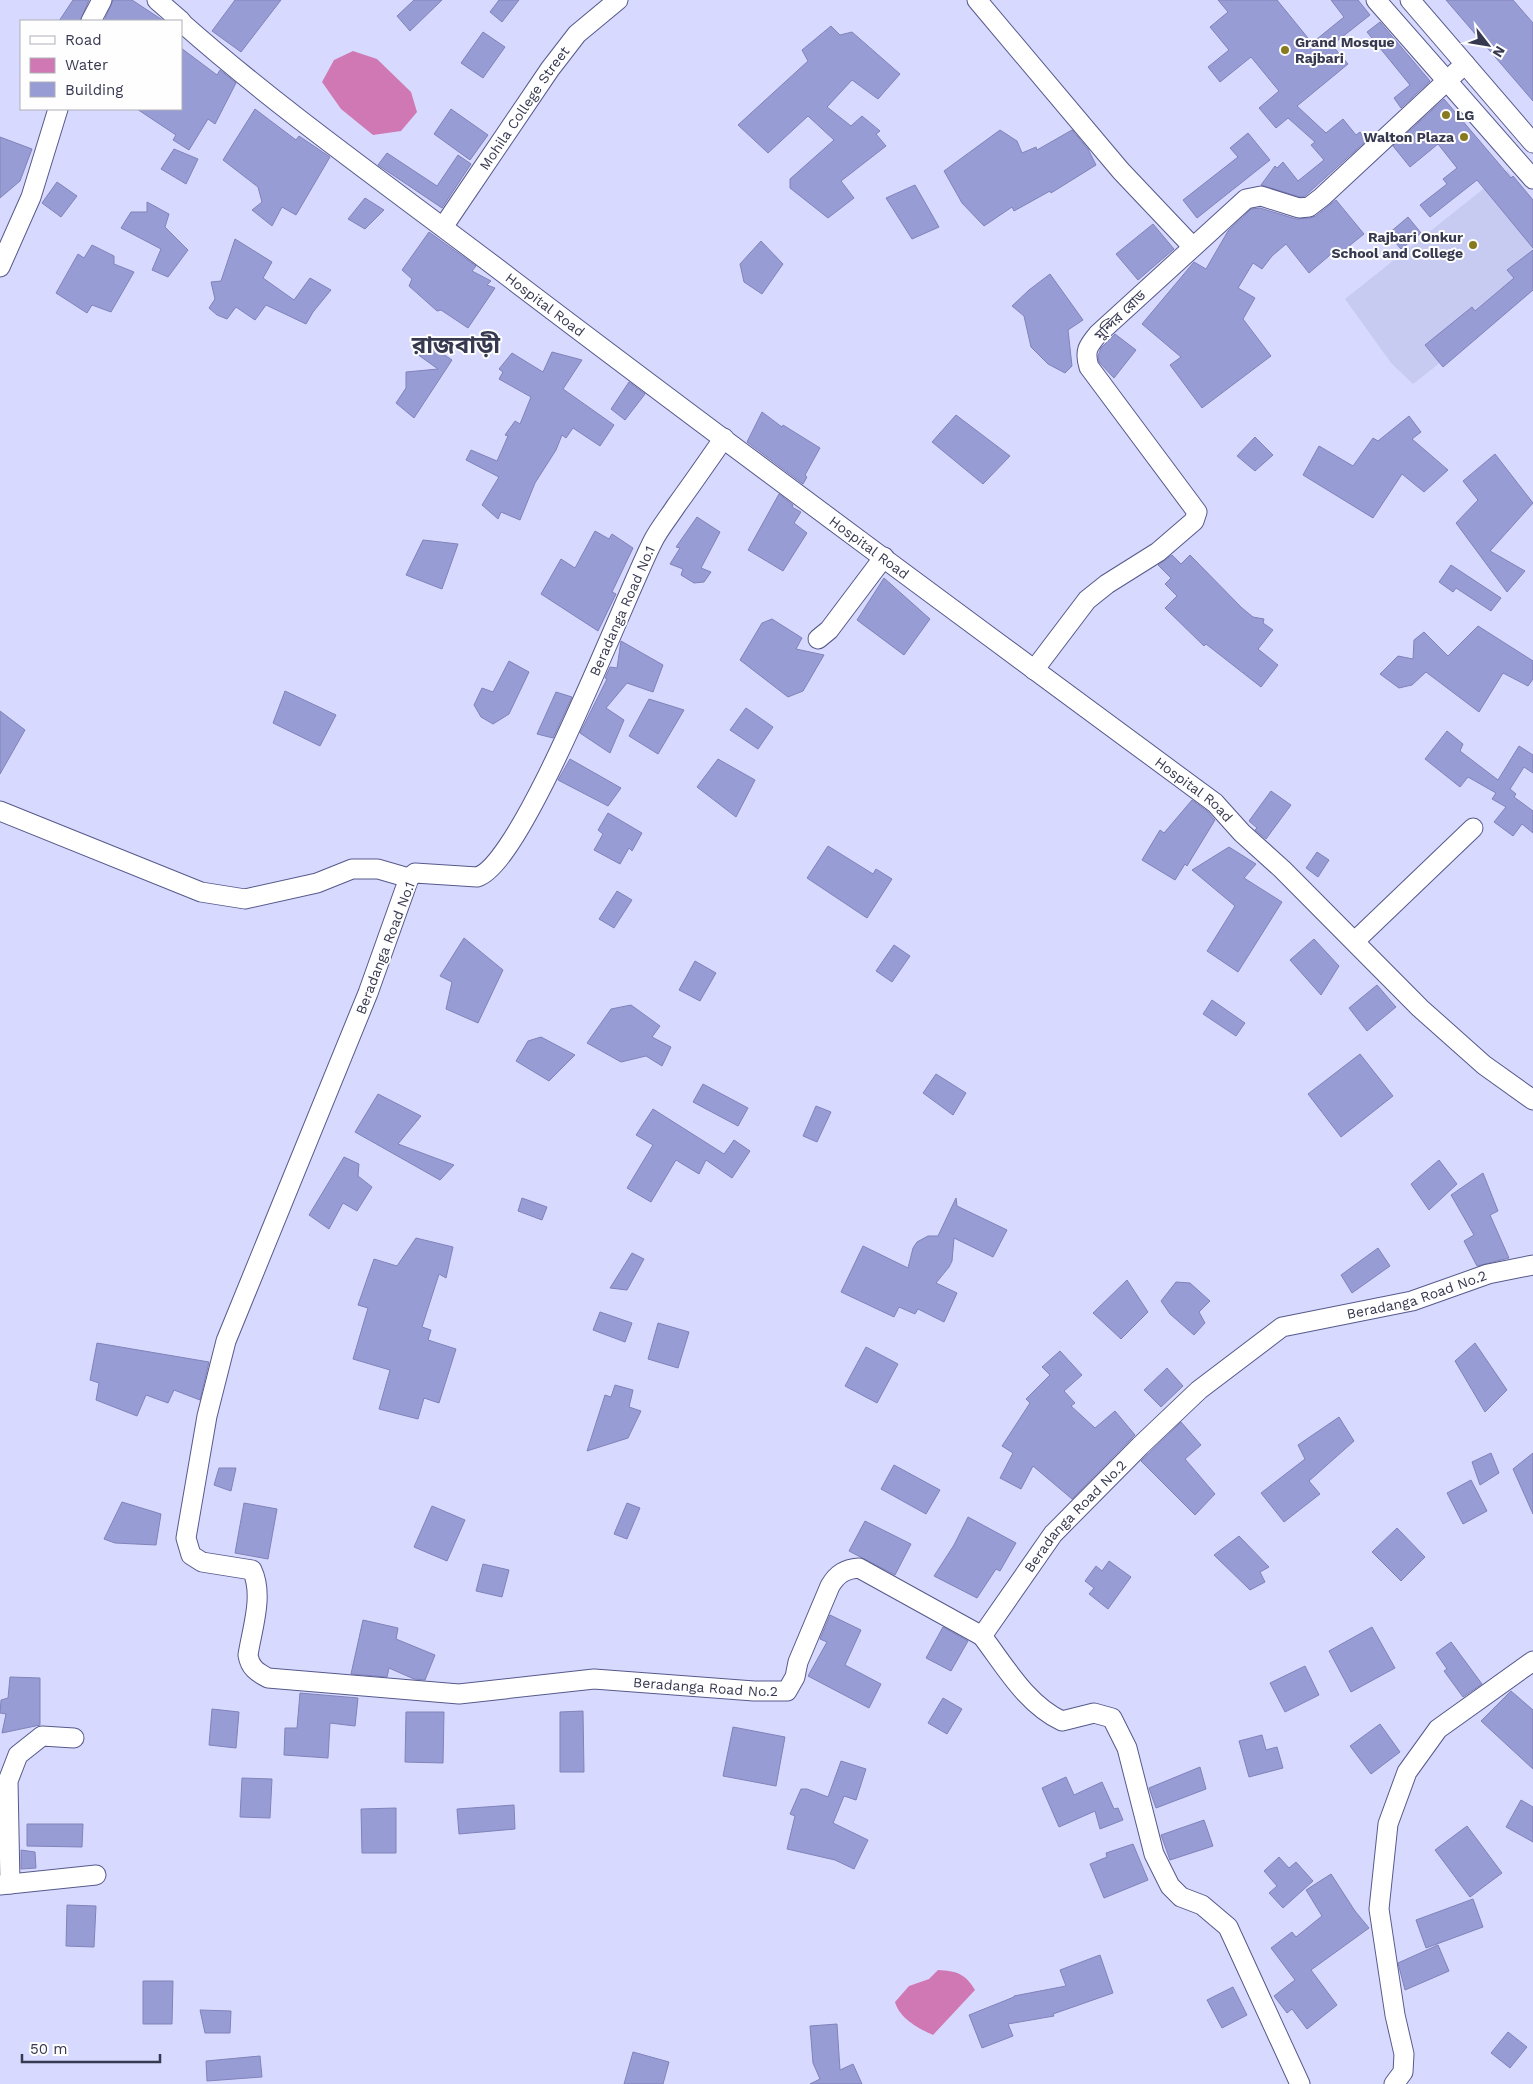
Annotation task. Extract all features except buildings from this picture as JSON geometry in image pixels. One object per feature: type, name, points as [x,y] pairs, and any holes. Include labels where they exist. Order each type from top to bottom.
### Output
[{"type":"street","points":[[92,20],[102,0]]},
{"type":"street","name":"Hospital Road","points":[[157,0],[180,20]]},
{"type":"street","name":"Mohila College Street","points":[[443,227],[550,69],[577,34],[618,0]]},
{"type":"street","points":[[977,0],[1121,171],[1193,247]]},
{"type":"street","points":[[1376,0],[1533,179]]},
{"type":"street","points":[[1410,0],[1533,143]]},
{"type":"street","name":"Hospital Road","points":[[182,22],[233,68],[312,130],[634,372],[1215,803],[1242,833],[1282,869],[1420,1008],[1484,1064],[1533,1100]]},
{"type":"street","name":"মুন্দির রোড","points":[[1034,670],[1087,600],[1107,584],[1158,552],[1194,521],[1196,517],[1196,512],[1089,367],[1086,356],[1087,347],[1098,334],[1246,199],[1261,196],[1299,208],[1309,207],[1447,83],[1465,64]]},
{"type":"street","points":[[0,267],[31,197],[58,110]]},
{"type":"street","name":"Beradanga Road No.1","points":[[207,1416],[226,1341],[368,993],[409,878],[415,873],[477,877],[484,875],[500,856],[539,793],[653,539],[724,438]]},
{"type":"street","points":[[818,639],[828,630],[884,557]]},
{"type":"street","points":[[0,811],[200,892],[245,899],[317,883],[352,869],[378,869],[409,878]]},
{"type":"street","points":[[1355,941],[1474,828]]},
{"type":"street","name":"Beradanga Road No.2","points":[[207,1416],[186,1538],[192,1555],[202,1562],[252,1570],[256,1577],[257,1598],[248,1655],[249,1663],[254,1670],[268,1678],[459,1694],[594,1680],[754,1691],[787,1691],[795,1677],[798,1662],[830,1586],[836,1576],[848,1568],[859,1568],[982,1636],[1053,1534],[1140,1446],[1199,1390],[1282,1326],[1412,1302],[1488,1274],[1533,1266]]},
{"type":"street","points":[[982,1636],[1035,1704],[1047,1714],[1062,1722],[1094,1713],[1112,1718],[1127,1748],[1154,1854],[1170,1886],[1181,1897],[1202,1905],[1228,1927],[1300,2084]]},
{"type":"street","points":[[1394,2084],[1403,2072],[1404,2054],[1394,2015],[1379,1909],[1388,1824],[1408,1772],[1438,1729],[1533,1661]]},
{"type":"street","points":[[74,1738],[42,1736],[18,1755],[8,1781],[5,1885],[96,1874]]},
{"type":"shaded area","name":"Rajbari Onkur School and College","points":[[1507,170],[1533,201],[1533,290],[1413,384],[1391,363],[1345,299]]},
{"type":"water","points":[[353,51],[377,59],[411,92],[417,112],[401,131],[373,135],[341,109],[322,82],[334,60]]},
{"type":"water","points":[[938,1970],[950,1971],[964,1976],[975,1990],[933,2035],[905,2018],[895,2002],[909,1986],[929,1979]]},
{"type":"place","name":"Grand Mosque Rajbari","points":[[1285,50]]},
{"type":"place","name":"LG","points":[[1446,115]]},
{"type":"place","name":"Walton Plaza","points":[[1464,137]]},
{"type":"place","name":"Rajbari Onkur School and College","points":[[1473,245]]},
{"type":"district","name":"রাজবাড়ী","points":[[456,345]]}]
